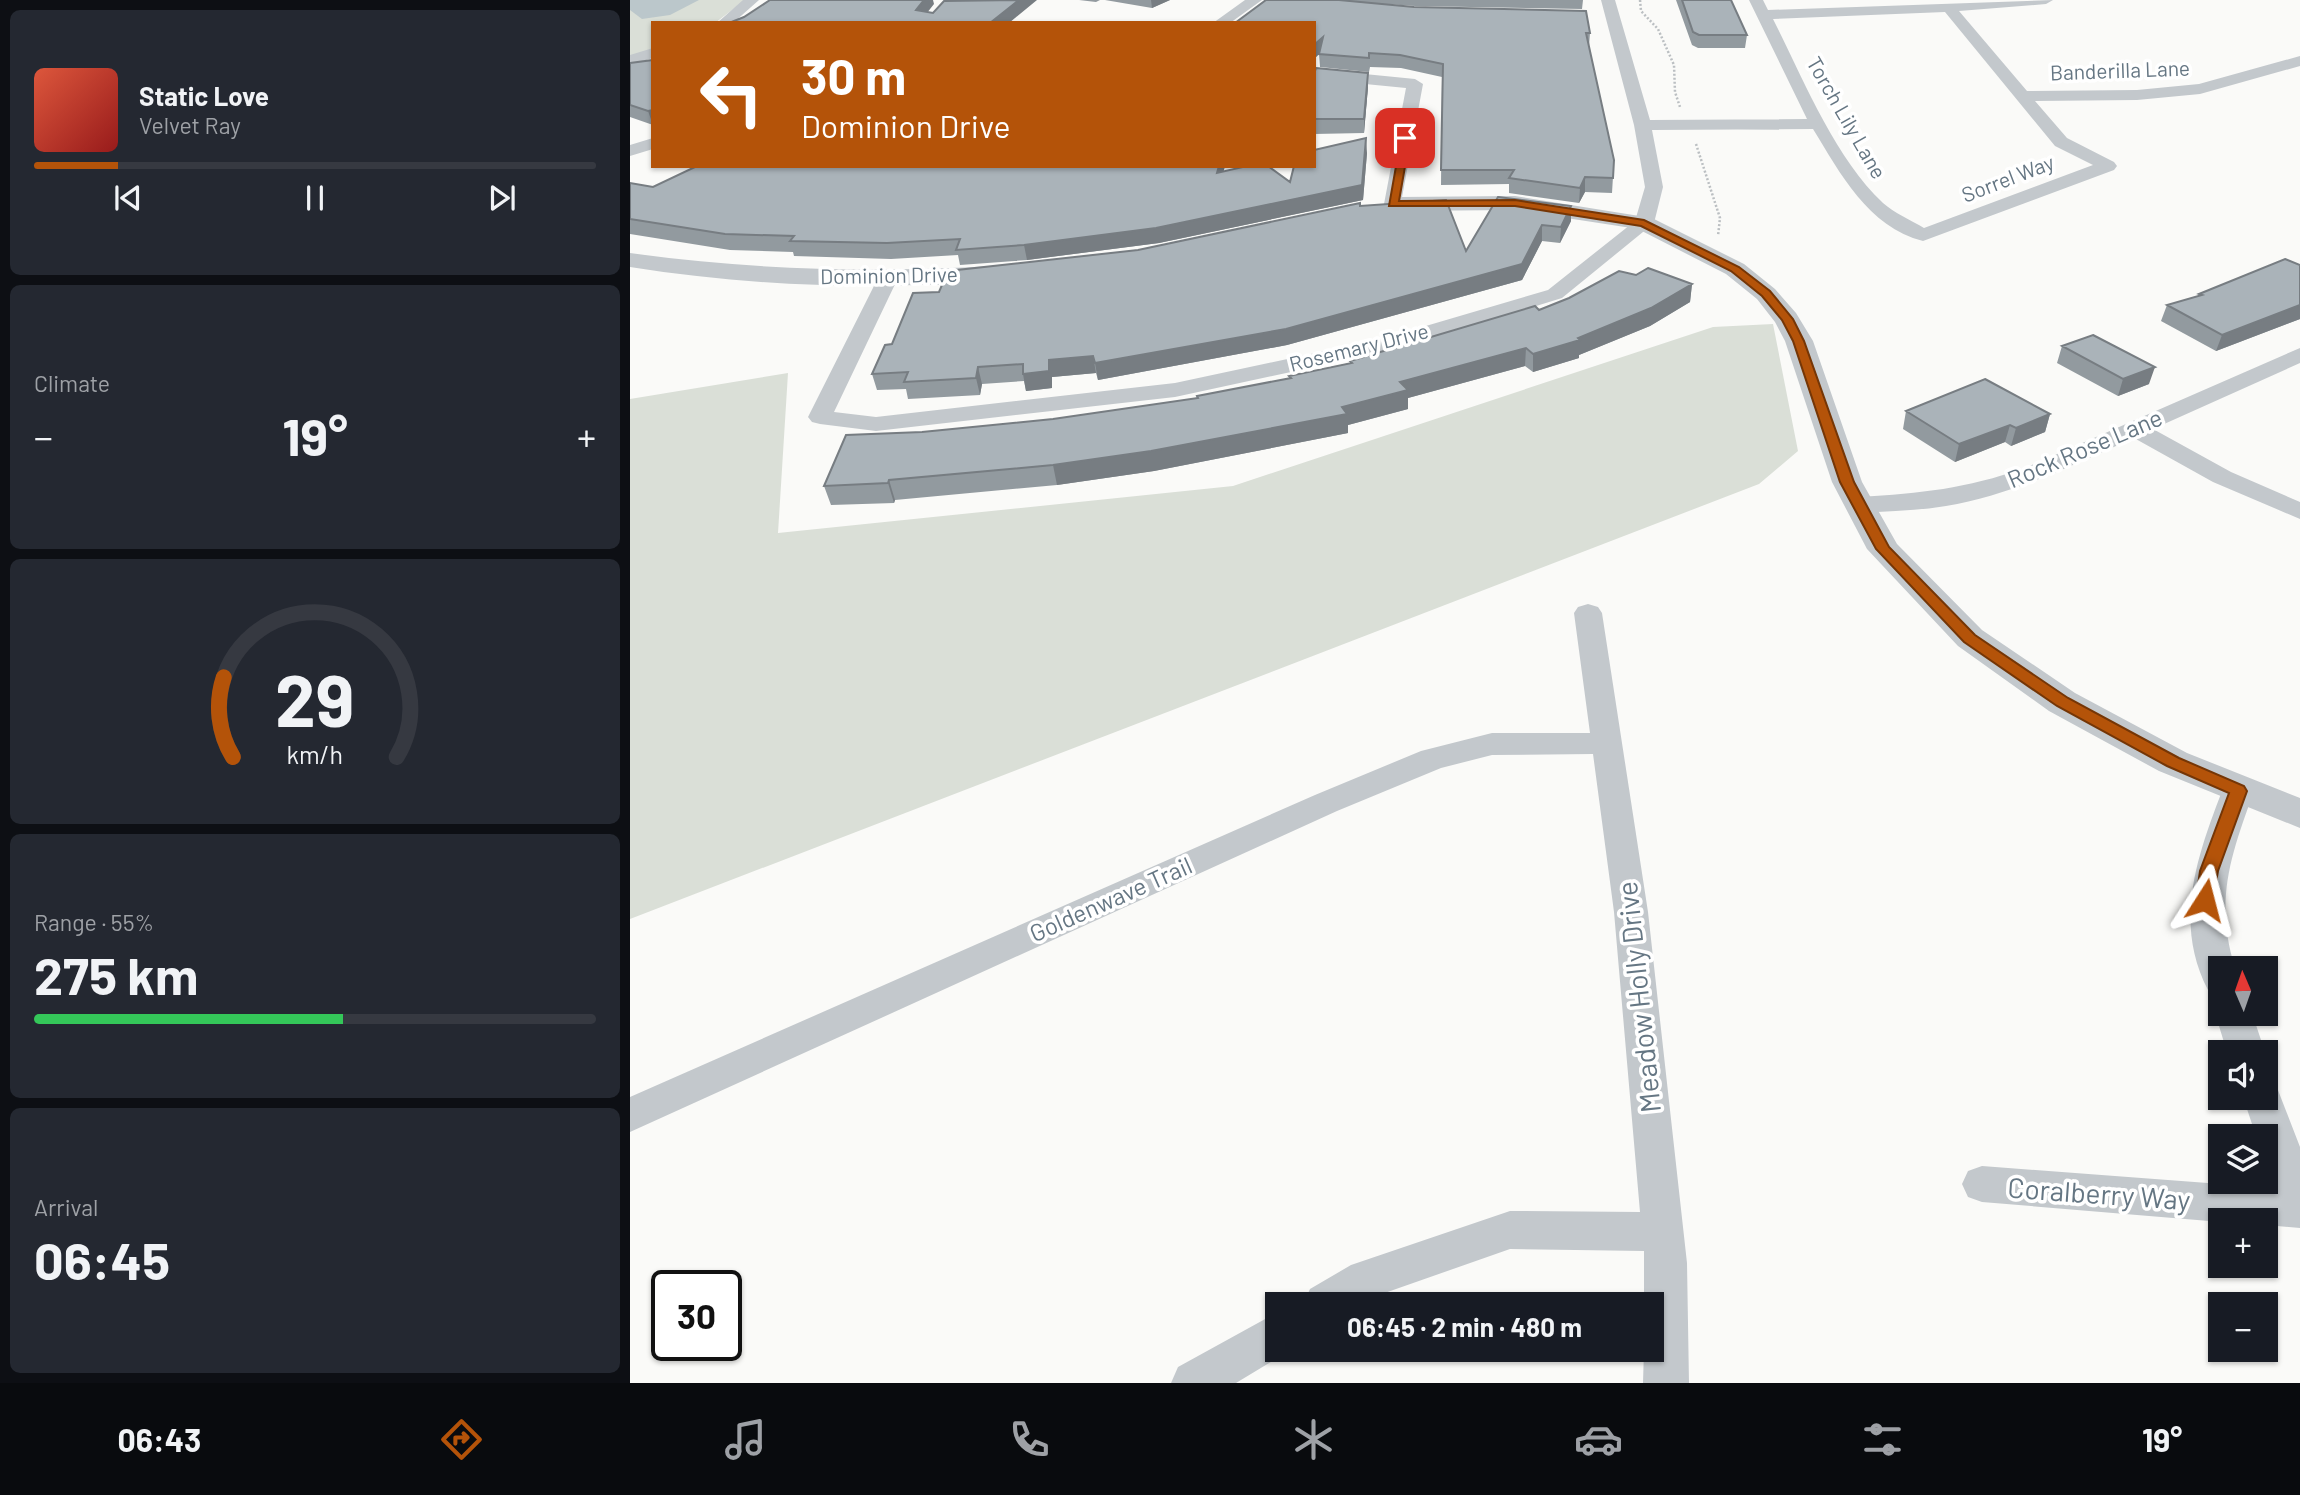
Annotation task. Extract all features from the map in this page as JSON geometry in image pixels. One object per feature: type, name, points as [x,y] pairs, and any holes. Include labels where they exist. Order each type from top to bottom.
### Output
[{"type":"street","points":[[726,21],[752,0]]},
{"type":"street","points":[[1223,21],[1255,0]]},
{"type":"street","name":"Torch Lily Lane","points":[[1756,0],[1818,124],[1865,197],[1896,221],[1923,235]]},
{"type":"street","points":[[1763,15],[1949,8],[2046,0]]},
{"type":"street","points":[[1949,8],[2022,96]]},
{"type":"street","points":[[1607,12],[1643,125],[1654,187],[1644,223]]},
{"type":"street","points":[[630,60],[651,53]]},
{"type":"street","name":"Banderilla Lane","points":[[2022,96],[2180,92],[2224,84],[2300,61]]},
{"type":"street","points":[[1316,74],[1415,84],[1381,206],[1515,203],[1644,223],[1735,269],[1766,293],[1787,319],[1798,341],[1847,482],[1883,549],[1970,638],[2062,702],[2173,762],[2238,791],[2300,814]]},
{"type":"street","name":"Sorrel Way","points":[[1923,235],[2108,166],[2061,142],[2022,96]]},
{"type":"street","points":[[1643,125],[1818,124]]},
{"type":"street","points":[[630,151],[651,145]]},
{"type":"street","name":"Rosemary Drive","points":[[888,278],[820,417],[876,424],[1175,390],[1390,344],[1555,293],[1644,223]]},
{"type":"street","name":"Dominion Drive","points":[[630,260],[696,271],[748,275],[888,278],[1016,272]]},
{"type":"street","name":"Rock Rose Lane","points":[[1859,505],[1944,499],[1986,490],[2300,355]]},
{"type":"street","points":[[2134,428],[2222,477],[2300,511]]},
{"type":"street","name":"Meadow Holly Drive","points":[[1588,613],[1632,912],[1666,1262],[1666,1383]]},
{"type":"street","name":"Goldenwave Trail","points":[[630,1115],[1432,759],[1492,744],[1607,743]]},
{"type":"street","points":[[2214,956],[2205,927],[2209,871],[2238,791]]},
{"type":"street","points":[[2268,1110],[2300,1203]]},
{"type":"street","name":"Coralberry Way","points":[[1982,1184],[2300,1209]]},
{"type":"street","points":[[1345,1292],[1366,1279],[1510,1230],[1663,1232]]},
{"type":"street","points":[[1194,1383],[1265,1341]]},
{"type":"shaded area","points":[[630,0],[745,0],[718,21],[651,21],[651,50],[630,57]]},
{"type":"shaded area","points":[[630,0],[699,0],[670,15],[642,19],[630,10]]},
{"type":"shaded area","points":[[1773,324],[1798,451],[1759,484],[630,919],[630,399],[788,373],[778,533],[1233,486],[1713,327]]},
{"type":"building","points":[[770,0],[924,0],[916,10],[933,13],[944,1],[1019,0],[993,21],[734,21]]},
{"type":"building","points":[[1266,0],[1339,0],[1414,7],[1586,11],[1590,33],[1586,33],[1614,160],[1613,178],[1585,177],[1580,188],[1509,178],[1514,170],[1441,170],[1443,64],[1400,55],[1369,53],[1369,58],[1319,54],[1323,37],[1316,43],[1316,21],[1238,21]]},
{"type":"building","points":[[1682,0],[1731,0],[1747,35],[1699,35],[1693,32]]},
{"type":"building","points":[[651,60],[651,110],[630,105],[630,63]]},
{"type":"building","points":[[1316,68],[1368,73],[1364,119],[1316,119]]},
{"type":"building","points":[[1366,138],[1362,185],[1156,228],[1024,245],[956,250],[960,239],[887,243],[790,241],[794,236],[725,234],[630,219],[630,183],[653,187],[693,168],[1218,168],[1217,173],[1238,168],[1271,168],[1290,182],[1294,168],[1316,168],[1316,150]]},
{"type":"building","points":[[1498,197],[1571,206],[1561,227],[1542,225],[1522,264],[1286,329],[1095,363],[1093,356],[1049,360],[1049,371],[1023,374],[1023,364],[978,367],[976,378],[904,382],[908,372],[872,374],[885,345],[892,344],[913,293],[939,292],[948,271],[1138,250],[1360,203],[1360,206],[1446,200],[1466,251]]},
{"type":"building","points":[[2285,259],[2300,265],[2300,305],[2222,335],[2167,305],[2202,295],[2199,294]]},
{"type":"building","points":[[1648,268],[1692,284],[1651,308],[1578,338],[1580,340],[1533,354],[1526,348],[1400,382],[1408,390],[1342,407],[1347,414],[1151,451],[1053,465],[889,480],[888,483],[824,486],[846,435],[922,432],[1053,419],[1198,398],[1197,396],[1352,363],[1350,361],[1535,306],[1539,310],[1569,298],[1619,271],[1636,275]]},
{"type":"building","points":[[2093,335],[2155,367],[2123,379],[2062,346]]},
{"type":"building","points":[[1985,379],[2050,414],[2016,428],[2010,425],[1959,444],[1906,411]]},
{"type":"route","points":[[1405,138],[1393,204],[1456,201],[1515,203],[1644,223],[1699,248],[1735,269],[1766,293],[1787,319],[1798,341],[1847,482],[1883,549],[1970,638],[2062,702],[2173,762],[2238,791],[2209,871],[2205,900]]}]
